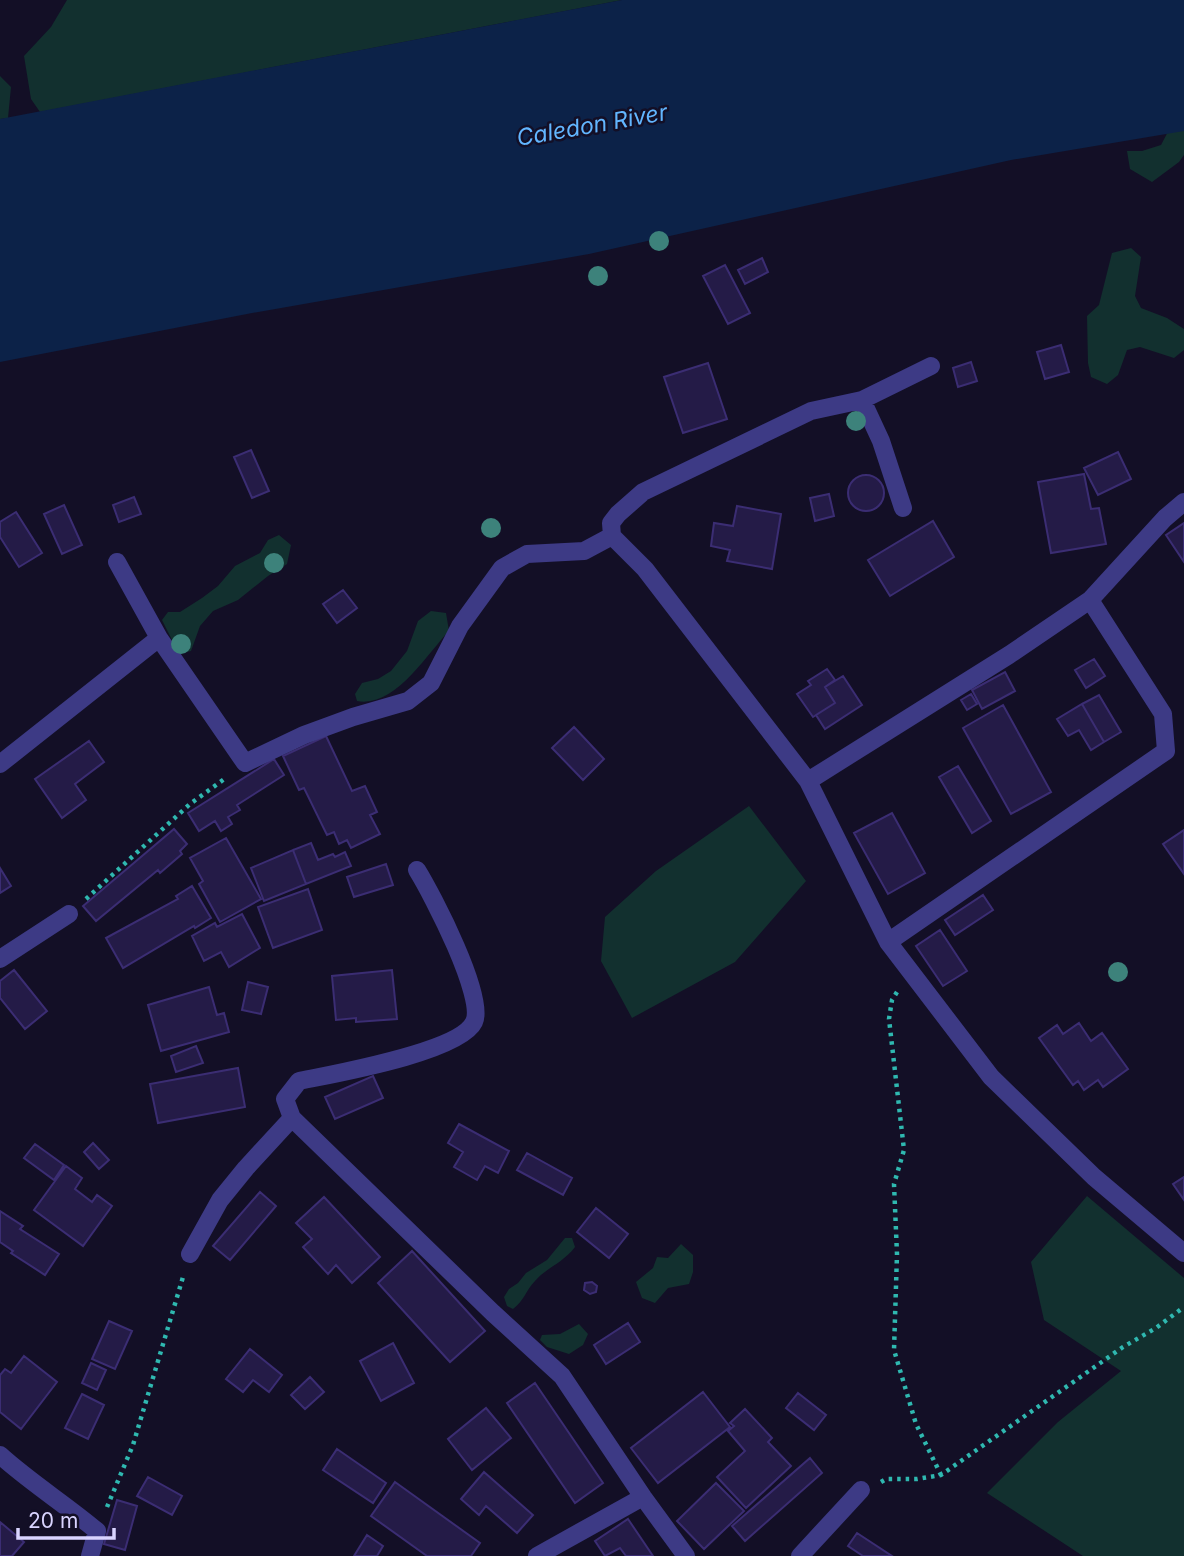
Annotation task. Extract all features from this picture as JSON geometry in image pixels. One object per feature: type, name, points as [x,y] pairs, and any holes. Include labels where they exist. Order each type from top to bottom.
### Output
[{"type":"street","points":[[932,366],[862,401],[811,411],[643,492],[611,523],[612,536],[628,549],[645,569],[808,781],[888,942],[991,1077],[1094,1177],[1184,1253]]},
{"type":"street","points":[[862,401],[881,441],[903,508]]},
{"type":"street","points":[[808,781],[1090,600],[1165,518],[1184,502]]},
{"type":"street","points":[[117,562],[159,638],[246,763],[304,735],[408,701],[431,683],[460,626],[502,568],[527,554],[584,551],[612,536]]},
{"type":"street","points":[[888,942],[1166,751],[1163,714],[1090,600]]},
{"type":"street","points":[[0,764],[159,638]]},
{"type":"street","points":[[417,870],[457,947],[477,1013],[473,1025],[452,1039],[396,1060],[299,1081],[285,1099],[292,1118],[493,1313],[562,1376],[686,1556]]},
{"type":"street","points":[[0,959],[69,914]]},
{"type":"street","points":[[190,1254],[220,1200],[292,1118]]},
{"type":"street","points":[[0,1455],[29,1481],[70,1508],[97,1531],[90,1556]]},
{"type":"street","points":[[800,1556],[861,1490]]},
{"type":"street","points":[[537,1556],[643,1497]]},
{"type":"path","points":[[69,914],[190,804],[246,763]]},
{"type":"path","points":[[910,970],[892,1000],[889,1019],[904,1150],[894,1184],[897,1254],[894,1350],[916,1424],[941,1475]]},
{"type":"path","points":[[97,1531],[133,1445],[190,1254]]},
{"type":"path","points":[[861,1490],[887,1479],[917,1479],[941,1475],[1184,1307]]},
{"type":"green space","points":[[67,0],[622,0],[40,112],[31,99],[24,56],[51,27]]},
{"type":"green space","points":[[0,76],[11,87],[8,118],[0,119]]},
{"type":"green space","points":[[1184,101],[1184,155],[1179,162],[1152,182],[1130,169],[1127,151],[1142,151],[1161,145]]},
{"type":"green space","points":[[1131,248],[1141,257],[1135,296],[1141,308],[1167,318],[1184,329],[1184,350],[1174,358],[1140,347],[1127,350],[1118,375],[1107,384],[1091,377],[1087,316],[1099,305],[1112,253]]},
{"type":"green space","points":[[279,535],[291,545],[287,564],[238,600],[213,611],[200,626],[191,651],[179,654],[162,620],[168,612],[180,612],[202,598],[218,586],[235,566],[260,553],[268,540]]},
{"type":"green space","points":[[431,611],[446,613],[449,631],[420,666],[397,688],[371,701],[357,701],[355,694],[362,683],[378,679],[391,671],[407,651],[418,621]]},
{"type":"green space","points":[[749,806],[806,881],[735,962],[632,1018],[601,961],[605,917],[656,871]]},
{"type":"green space","points":[[1087,1196],[1184,1278],[1184,1556],[1083,1556],[987,1493],[1058,1422],[1121,1371],[1044,1320],[1031,1262]]},
{"type":"green space","points":[[565,1238],[572,1238],[575,1247],[539,1276],[517,1306],[513,1309],[507,1306],[504,1297],[509,1289],[526,1273],[547,1260]]},
{"type":"green space","points":[[681,1244],[693,1255],[693,1272],[689,1284],[668,1288],[655,1303],[642,1298],[636,1282],[653,1268],[657,1257],[668,1258]]},
{"type":"green space","points":[[579,1324],[588,1334],[583,1345],[569,1354],[547,1347],[540,1340],[542,1335],[560,1334]]},
{"type":"water","name":"Caledon River","points":[[622,0],[1184,0],[1184,131],[1011,160],[589,254],[252,313],[0,362],[0,119]]},
{"type":"building","points":[[762,258],[768,272],[745,284],[738,270]]},
{"type":"building","points":[[725,265],[750,313],[728,324],[703,276]]},
{"type":"building","points":[[1061,345],[1069,372],[1045,379],[1037,352]]},
{"type":"building","points":[[971,362],[977,381],[958,387],[953,368]]},
{"type":"building","points":[[708,363],[727,419],[683,433],[664,377]]},
{"type":"building","points":[[251,450],[269,491],[252,498],[234,457]]},
{"type":"building","points":[[1118,452],[1131,479],[1098,495],[1084,468]]},
{"type":"building","points":[[1084,474],[1091,509],[1099,508],[1106,544],[1051,553],[1038,482]]},
{"type":"building","points":[[866,475],[878,481],[884,493],[878,505],[866,511],[854,505],[848,493],[854,481]]},
{"type":"building","points":[[829,494],[834,516],[815,521],[810,498]]},
{"type":"building","points":[[134,497],[141,514],[119,522],[113,505]]},
{"type":"building","points":[[64,505],[82,545],[62,554],[44,514]]},
{"type":"building","points":[[737,506],[781,514],[772,569],[727,561],[730,550],[711,546],[714,523],[733,526]]},
{"type":"building","points":[[16,512],[42,553],[19,567],[0,537],[0,522]]},
{"type":"building","points":[[933,521],[954,557],[890,596],[868,560]]},
{"type":"building","points":[[1184,523],[1184,562],[1166,535]]},
{"type":"building","points":[[343,590],[357,608],[337,623],[323,604]]},
{"type":"building","points":[[1094,659],[1105,676],[1086,688],[1075,670]]},
{"type":"building","points":[[827,669],[835,680],[825,687],[835,703],[813,717],[797,694],[811,685],[808,681]]},
{"type":"building","points":[[1005,672],[1015,691],[982,709],[972,690]]},
{"type":"building","points":[[843,676],[862,705],[825,729],[816,715],[835,703],[825,687]]},
{"type":"building","points":[[971,694],[977,704],[967,710],[961,700]]},
{"type":"building","points":[[1099,695],[1121,732],[1104,742],[1082,704]]},
{"type":"building","points":[[1082,704],[1104,742],[1091,750],[1079,730],[1068,736],[1057,719]]},
{"type":"building","points":[[1003,705],[1051,792],[1011,814],[963,728]]},
{"type":"building","points":[[574,727],[604,759],[583,780],[552,748]]},
{"type":"building","points":[[326,736],[352,791],[365,786],[377,812],[370,815],[380,834],[351,848],[347,840],[339,844],[334,832],[327,835],[304,788],[299,790],[283,756]]},
{"type":"building","points":[[89,741],[104,762],[75,784],[86,800],[62,818],[35,779]]},
{"type":"building","points":[[274,759],[284,775],[237,805],[240,810],[228,817],[232,824],[221,831],[215,821],[199,831],[188,813]]},
{"type":"building","points":[[958,766],[991,821],[972,833],[939,777]]},
{"type":"building","points":[[892,813],[925,873],[888,894],[854,833]]},
{"type":"building","points":[[174,829],[187,844],[180,851],[182,854],[160,873],[158,870],[96,921],[83,906]]},
{"type":"building","points":[[1184,830],[1184,874],[1163,844]]},
{"type":"building","points":[[226,838],[261,899],[220,922],[199,884],[203,881],[190,858]]},
{"type":"building","points":[[311,843],[318,860],[345,852],[351,866],[306,884],[293,850]]},
{"type":"building","points":[[293,850],[306,884],[264,901],[251,868]]},
{"type":"building","points":[[386,864],[393,885],[354,897],[347,877]]},
{"type":"building","points":[[0,868],[11,886],[0,893]]},
{"type":"building","points":[[192,886],[211,918],[123,968],[106,938],[178,899],[176,896]]},
{"type":"building","points":[[308,889],[322,930],[273,948],[258,907]]},
{"type":"building","points":[[983,895],[993,910],[955,935],[945,920]]},
{"type":"building","points":[[242,914],[260,948],[229,967],[221,952],[204,961],[192,936],[215,923],[217,927]]},
{"type":"building","points":[[940,930],[967,971],[943,986],[916,946]]},
{"type":"building","points":[[14,970],[47,1011],[25,1029],[0,998],[0,981]]},
{"type":"building","points":[[392,970],[397,1019],[356,1022],[356,1018],[336,1020],[332,976]]},
{"type":"building","points":[[248,982],[268,987],[261,1014],[242,1010]]},
{"type":"building","points":[[209,987],[217,1015],[224,1013],[229,1032],[161,1051],[148,1005]]},
{"type":"building","points":[[1079,1023],[1091,1041],[1102,1033],[1128,1069],[1103,1087],[1098,1080],[1084,1090],[1078,1081],[1073,1085],[1039,1038],[1057,1025],[1063,1034]]},
{"type":"building","points":[[196,1046],[203,1063],[176,1072],[171,1056]]},
{"type":"building","points":[[238,1068],[245,1107],[158,1123],[150,1084]]},
{"type":"building","points":[[373,1076],[383,1098],[335,1119],[325,1097]]},
{"type":"building","points":[[459,1124],[509,1151],[498,1173],[485,1166],[477,1180],[454,1167],[463,1152],[448,1143]]},
{"type":"building","points":[[93,1143],[109,1160],[99,1169],[84,1152]]},
{"type":"building","points":[[35,1144],[64,1165],[54,1180],[24,1158]]},
{"type":"building","points":[[527,1153],[572,1178],[563,1195],[517,1170]]},
{"type":"building","points":[[66,1166],[82,1178],[75,1189],[92,1202],[97,1195],[112,1206],[83,1246],[34,1210]]},
{"type":"building","points":[[1184,1177],[1184,1200],[1173,1184]]},
{"type":"building","points":[[260,1192],[276,1206],[230,1260],[213,1246]]},
{"type":"building","points":[[324,1197],[380,1257],[352,1283],[336,1265],[328,1274],[303,1247],[312,1239],[296,1223]]},
{"type":"building","points":[[596,1208],[628,1234],[609,1258],[577,1232]]},
{"type":"building","points":[[0,1211],[23,1226],[20,1229],[59,1254],[45,1275],[11,1253],[13,1251],[0,1242]]},
{"type":"building","points":[[412,1251],[485,1331],[450,1362],[378,1283]]},
{"type":"building","points":[[592,1282],[597,1286],[596,1292],[590,1294],[584,1290],[585,1283]]},
{"type":"building","points":[[109,1321],[132,1331],[115,1369],[92,1359]]},
{"type":"building","points":[[628,1323],[640,1342],[606,1364],[594,1345]]},
{"type":"building","points":[[393,1343],[414,1383],[381,1401],[360,1361]]},
{"type":"building","points":[[250,1349],[282,1375],[269,1392],[253,1380],[243,1392],[226,1379]]},
{"type":"building","points":[[24,1356],[57,1382],[21,1429],[0,1412],[0,1375],[5,1369],[11,1373]]},
{"type":"building","points":[[91,1363],[106,1370],[97,1390],[82,1383]]},
{"type":"building","points":[[310,1377],[324,1392],[305,1409],[291,1395]]},
{"type":"building","points":[[535,1383],[603,1483],[575,1503],[507,1403]]},
{"type":"building","points":[[703,1392],[730,1427],[658,1483],[631,1448]]},
{"type":"building","points":[[798,1393],[826,1415],[814,1430],[786,1408]]},
{"type":"building","points":[[82,1394],[104,1405],[88,1439],[65,1428]]},
{"type":"building","points":[[486,1408],[511,1438],[472,1470],[448,1439]]},
{"type":"building","points":[[745,1409],[772,1438],[768,1442],[791,1466],[746,1508],[717,1477],[745,1451],[728,1431],[734,1426],[730,1423]]},
{"type":"building","points":[[337,1449],[386,1483],[373,1503],[323,1470]]},
{"type":"building","points":[[810,1458],[822,1473],[745,1541],[732,1526]]},
{"type":"building","points":[[484,1472],[533,1515],[517,1533],[486,1506],[479,1515],[461,1499]]},
{"type":"building","points":[[148,1477],[182,1496],[172,1515],[137,1496]]},
{"type":"building","points":[[395,1482],[480,1543],[471,1556],[427,1556],[371,1516]]},
{"type":"building","points":[[716,1483],[744,1511],[704,1549],[677,1521]]},
{"type":"building","points":[[117,1500],[137,1506],[125,1550],[104,1544]]},
{"type":"building","points":[[628,1519],[653,1556],[626,1556],[620,1548],[605,1556],[595,1541]]},
{"type":"building","points":[[0,1522],[24,1542],[12,1556],[0,1556]]},
{"type":"building","points":[[857,1533],[892,1556],[863,1556],[848,1546]]},
{"type":"building","points":[[367,1535],[383,1546],[377,1556],[354,1556]]}]
